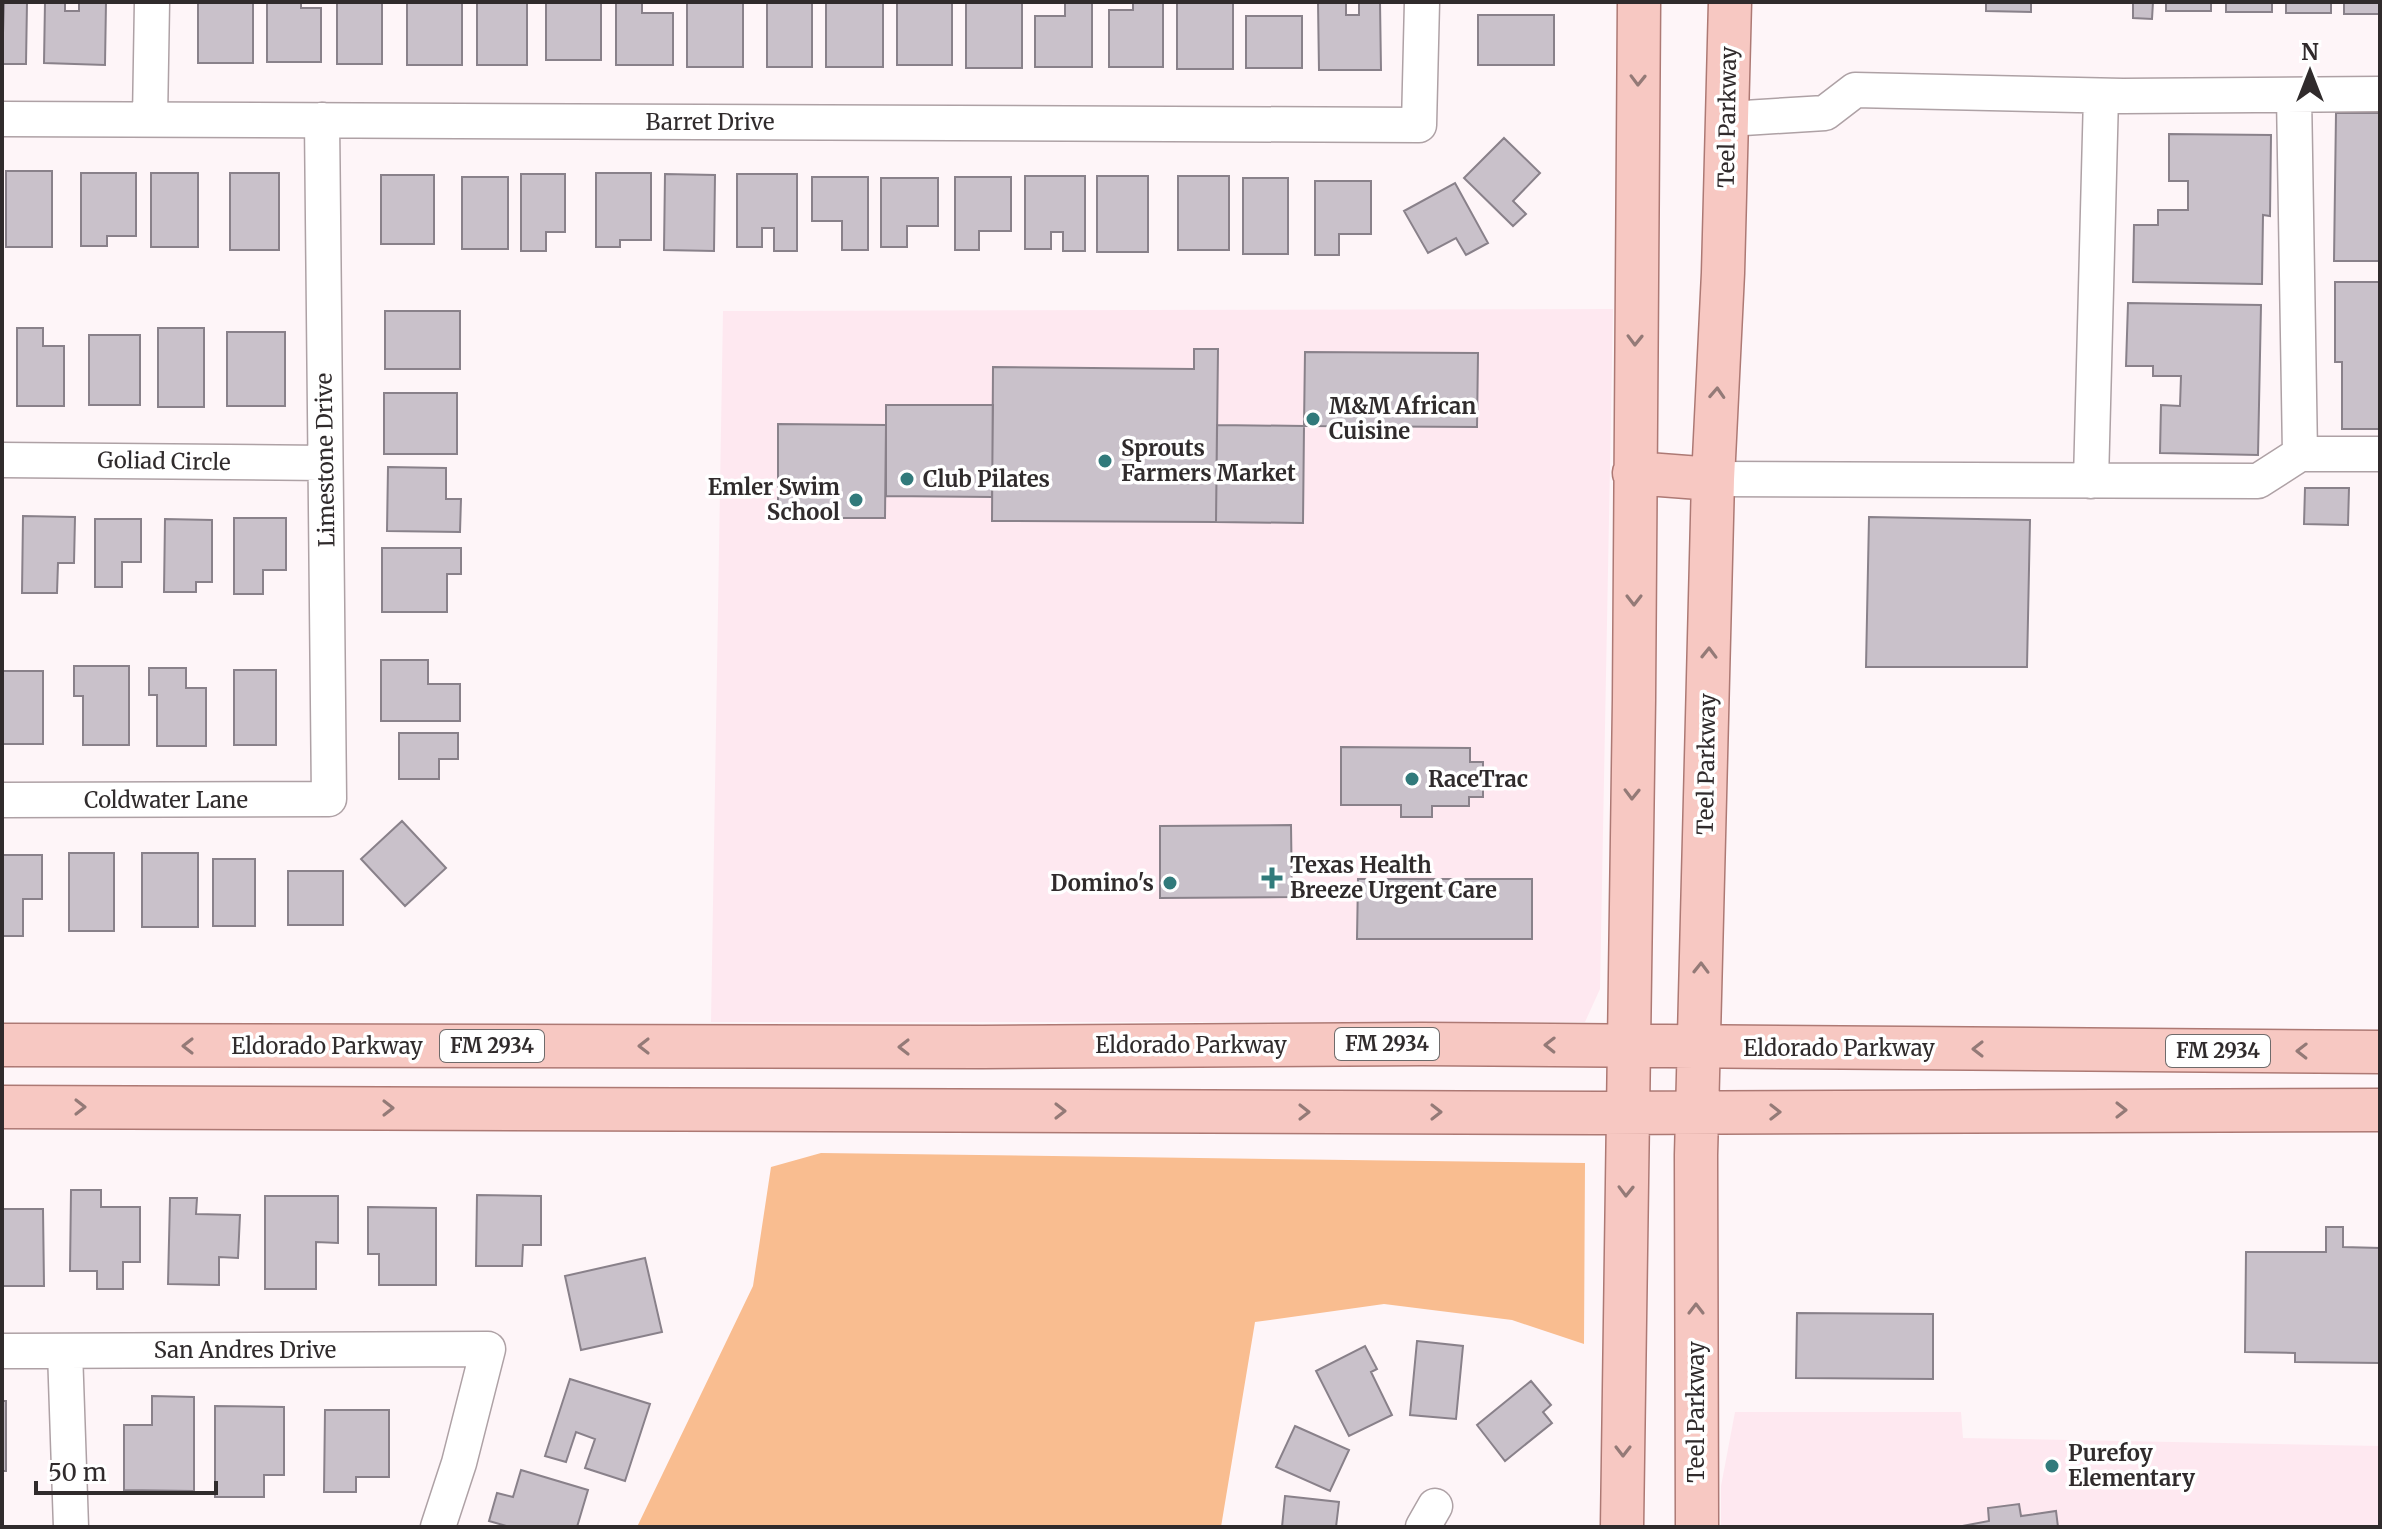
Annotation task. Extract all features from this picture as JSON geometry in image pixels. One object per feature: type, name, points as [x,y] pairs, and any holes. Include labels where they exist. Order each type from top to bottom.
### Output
[{"type":"main road","points":[[1622,1527],[1634,700],[1639,2]]},
{"type":"main road","name":"Teel Parkway","points":[[1697,1527],[1697,1112],[1713,479],[1730,2]]},
{"type":"main road","points":[[1634,473],[1713,479]]},
{"type":"main road","name":"Eldorado Parkway","points":[[2,1045],[1699,1046],[2380,1052]]},
{"type":"main road","points":[[982,1047],[982,1111]]},
{"type":"main road","points":[[2,1107],[1627,1113],[2380,1110]]},
{"type":"street","points":[[150,119],[152,2]]},
{"type":"street","name":"Barret Drive","points":[[2,119],[1419,125],[1422,2]]},
{"type":"street","points":[[1728,119],[1825,113],[1855,90],[2101,96],[2380,94]]},
{"type":"street","points":[[2294,95],[2300,454]]},
{"type":"street","points":[[2091,481],[2101,96]]},
{"type":"street","name":"Limestone Drive","points":[[322,120],[329,799]]},
{"type":"street","points":[[1713,479],[2258,481],[2300,454],[2380,454]]},
{"type":"street","name":"Goliad Circle","points":[[2,460],[325,463]]},
{"type":"street","name":"Coldwater Lane","points":[[2,800],[329,799]]},
{"type":"street","name":"San Andres Drive","points":[[2,1351],[488,1349],[459,1463],[438,1527]]},
{"type":"street","points":[[65,1351],[71,1527]]},
{"type":"shaded area","points":[[1613,309],[1600,989],[1585,1022],[711,1022],[723,311]]},
{"type":"shaded area","points":[[821,1153],[1585,1163],[1584,1344],[1512,1320],[1384,1304],[1255,1322],[1221,1527],[637,1527],[753,1286],[771,1167]]},
{"type":"shaded area","name":"Purefoy Elementary","points":[[1735,1412],[1961,1412],[1963,1438],[2380,1446],[2380,1527],[1721,1527],[1721,1486]]},
{"type":"building","points":[[4,2],[27,2],[26,64],[2,64]]},
{"type":"building","points":[[45,2],[65,2],[65,11],[79,11],[79,2],[106,2],[105,65],[44,63]]},
{"type":"building","points":[[198,2],[253,2],[253,63],[198,63]]},
{"type":"building","points":[[267,2],[301,2],[301,8],[321,8],[321,62],[267,62]]},
{"type":"building","points":[[337,2],[382,2],[382,64],[337,64]]},
{"type":"building","points":[[407,2],[462,2],[462,65],[407,65]]},
{"type":"building","points":[[477,2],[527,2],[527,65],[477,65]]},
{"type":"building","points":[[546,2],[601,2],[601,60],[546,60]]},
{"type":"building","points":[[616,2],[642,2],[642,13],[673,13],[673,65],[616,65]]},
{"type":"building","points":[[687,2],[743,2],[743,67],[687,67]]},
{"type":"building","points":[[767,2],[812,2],[812,67],[767,67]]},
{"type":"building","points":[[826,2],[883,2],[883,67],[826,67]]},
{"type":"building","points":[[897,2],[952,2],[952,65],[897,65]]},
{"type":"building","points":[[966,2],[1022,2],[1022,68],[966,68]]},
{"type":"building","points":[[1065,2],[1092,2],[1092,67],[1035,67],[1035,16],[1065,16]]},
{"type":"building","points":[[1133,2],[1163,2],[1163,67],[1109,67],[1109,10],[1133,10]]},
{"type":"building","points":[[1177,2],[1233,2],[1233,69],[1177,69]]},
{"type":"building","points":[[1318,2],[1346,2],[1346,15],[1359,15],[1359,2],[1380,2],[1381,70],[1319,70]]},
{"type":"building","points":[[1986,2],[2031,2],[2031,12],[1986,11]]},
{"type":"building","points":[[2133,2],[2153,2],[2152,19],[2133,18]]},
{"type":"building","points":[[2166,2],[2211,2],[2211,11],[2166,11]]},
{"type":"building","points":[[2226,2],[2272,2],[2272,12],[2226,12]]},
{"type":"building","points":[[2286,2],[2331,2],[2331,13],[2286,13]]},
{"type":"building","points":[[2344,2],[2380,2],[2380,14],[2344,14]]},
{"type":"building","points":[[1478,15],[1554,15],[1554,65],[1478,65]]},
{"type":"building","points":[[1246,16],[1302,16],[1302,68],[1246,68]]},
{"type":"building","points":[[2336,113],[2380,113],[2380,261],[2334,261]]},
{"type":"building","points":[[2169,134],[2271,135],[2270,216],[2263,215],[2262,284],[2133,282],[2134,225],[2158,225],[2158,210],[2188,210],[2188,181],[2169,181]]},
{"type":"building","points":[[1504,138],[1540,173],[1513,201],[1526,214],[1513,226],[1464,178]]},
{"type":"building","points":[[6,171],[52,171],[52,247],[6,247]]},
{"type":"building","points":[[81,173],[136,173],[136,236],[107,236],[107,246],[81,246]]},
{"type":"building","points":[[151,173],[198,173],[198,247],[151,247]]},
{"type":"building","points":[[230,173],[279,173],[279,250],[230,250]]},
{"type":"building","points":[[596,173],[651,173],[651,240],[620,240],[620,247],[596,247]]},
{"type":"building","points":[[521,174],[565,174],[565,232],[546,232],[546,251],[521,251]]},
{"type":"building","points":[[665,174],[715,175],[714,251],[664,250]]},
{"type":"building","points":[[737,174],[797,174],[797,251],[774,251],[774,228],[762,228],[762,247],[737,247]]},
{"type":"building","points":[[381,175],[434,175],[434,244],[381,244]]},
{"type":"building","points":[[1025,176],[1085,176],[1085,251],[1063,251],[1063,232],[1051,232],[1051,249],[1025,249]]},
{"type":"building","points":[[1097,176],[1148,176],[1148,252],[1097,252]]},
{"type":"building","points":[[1178,176],[1229,176],[1229,250],[1178,250]]},
{"type":"building","points":[[462,177],[508,177],[508,249],[462,249]]},
{"type":"building","points":[[812,177],[868,177],[868,250],[842,250],[842,221],[812,221]]},
{"type":"building","points":[[955,177],[1011,177],[1011,231],[979,231],[979,250],[955,250]]},
{"type":"building","points":[[881,178],[938,178],[938,226],[907,226],[907,247],[881,247]]},
{"type":"building","points":[[1243,178],[1288,178],[1288,254],[1243,254]]},
{"type":"building","points":[[1315,181],[1371,181],[1371,234],[1339,234],[1339,255],[1315,255]]},
{"type":"building","points":[[1455,183],[1488,243],[1466,255],[1456,238],[1428,253],[1404,211]]},
{"type":"building","points":[[2335,282],[2380,282],[2380,429],[2342,429],[2342,362],[2335,362]]},
{"type":"building","points":[[2128,303],[2261,305],[2258,455],[2160,453],[2161,405],[2180,406],[2181,376],[2153,376],[2153,366],[2126,366]]},
{"type":"building","points":[[385,311],[460,311],[460,369],[385,369]]},
{"type":"building","points":[[17,328],[43,328],[43,346],[64,346],[64,406],[17,406]]},
{"type":"building","points":[[158,328],[204,328],[204,407],[158,407]]},
{"type":"building","points":[[227,332],[285,332],[285,406],[227,406]]},
{"type":"building","points":[[89,335],[140,335],[140,405],[89,405]]},
{"type":"building","name":"Sprouts Farmers Market","points":[[1194,349],[1218,349],[1216,522],[992,521],[993,367],[1194,369]]},
{"type":"building","points":[[1305,352],[1478,353],[1477,427],[1304,426]]},
{"type":"building","points":[[384,393],[457,393],[457,454],[384,454]]},
{"type":"building","points":[[886,405],[993,405],[992,497],[886,496]]},
{"type":"building","points":[[778,424],[886,425],[885,518],[778,518]]},
{"type":"building","points":[[1217,425],[1304,426],[1303,523],[1216,522]]},
{"type":"building","points":[[388,467],[446,468],[446,499],[461,499],[460,532],[387,531]]},
{"type":"building","points":[[2305,488],[2349,488],[2348,525],[2304,524]]},
{"type":"building","points":[[23,516],[75,517],[74,563],[58,563],[57,593],[22,593]]},
{"type":"building","points":[[1869,517],[2030,520],[2027,667],[1866,667]]},
{"type":"building","points":[[234,518],[286,518],[286,570],[263,570],[263,594],[234,594]]},
{"type":"building","points":[[95,519],[141,519],[141,562],[122,562],[122,587],[95,587]]},
{"type":"building","points":[[165,519],[212,520],[212,582],[196,582],[196,592],[164,592]]},
{"type":"building","points":[[382,548],[461,548],[461,574],[447,574],[447,612],[382,612]]},
{"type":"building","points":[[381,660],[428,660],[428,684],[460,684],[460,721],[381,721]]},
{"type":"building","points":[[74,666],[129,666],[129,745],[83,745],[83,696],[74,696]]},
{"type":"building","points":[[149,668],[186,668],[186,688],[206,688],[206,746],[157,746],[157,695],[149,695]]},
{"type":"building","points":[[234,670],[276,670],[276,745],[234,745]]},
{"type":"building","points":[[2,671],[43,671],[43,744],[2,744]]},
{"type":"building","points":[[399,733],[458,733],[458,759],[439,759],[439,779],[399,779]]},
{"type":"building","name":"RaceTrac","points":[[1341,747],[1470,748],[1470,762],[1483,762],[1483,797],[1469,797],[1469,806],[1432,806],[1432,817],[1401,817],[1401,805],[1341,805]]},
{"type":"building","points":[[402,821],[446,868],[405,906],[361,859]]},
{"type":"building","points":[[1291,825],[1292,897],[1160,898],[1160,826]]},
{"type":"building","points":[[69,853],[114,853],[114,931],[69,931]]},
{"type":"building","points":[[142,853],[198,853],[198,927],[142,927]]},
{"type":"building","points":[[2,855],[42,855],[42,899],[23,899],[23,936],[2,936]]},
{"type":"building","points":[[213,859],[255,859],[255,926],[213,926]]},
{"type":"building","points":[[288,871],[343,871],[343,925],[288,925]]},
{"type":"building","points":[[1358,879],[1532,879],[1532,939],[1357,939]]},
{"type":"building","points":[[71,1190],[101,1190],[101,1207],[140,1207],[140,1262],[123,1262],[123,1289],[97,1289],[97,1271],[70,1271]]},
{"type":"building","points":[[477,1195],[541,1196],[541,1245],[523,1245],[522,1266],[476,1266]]},
{"type":"building","points":[[265,1196],[338,1196],[338,1243],[316,1242],[316,1289],[265,1289]]},
{"type":"building","points":[[170,1198],[197,1198],[196,1214],[240,1215],[238,1258],[219,1257],[219,1285],[168,1284]]},
{"type":"building","points":[[368,1207],[436,1208],[436,1285],[379,1285],[379,1254],[368,1254]]},
{"type":"building","points":[[2,1209],[43,1209],[44,1286],[2,1286]]},
{"type":"building","points":[[2326,1227],[2343,1227],[2343,1247],[2380,1248],[2380,1363],[2295,1362],[2295,1353],[2245,1352],[2246,1252],[2326,1252]]},
{"type":"building","points":[[645,1258],[662,1332],[581,1350],[565,1276]]},
{"type":"building","points":[[1797,1313],[1933,1314],[1933,1379],[1796,1378]]},
{"type":"building","points":[[1417,1341],[1463,1346],[1456,1419],[1410,1415]]},
{"type":"building","points":[[1365,1346],[1377,1369],[1371,1372],[1392,1415],[1349,1436],[1316,1371]]},
{"type":"building","points":[[570,1379],[650,1404],[625,1481],[585,1468],[595,1439],[576,1432],[566,1462],[545,1456]]},
{"type":"building","points":[[1531,1381],[1551,1405],[1543,1412],[1552,1423],[1505,1461],[1477,1425]]},
{"type":"building","points":[[152,1396],[194,1397],[194,1491],[124,1490],[124,1425],[152,1425]]},
{"type":"building","points":[[2,1401],[6,1401],[6,1471],[2,1471]]},
{"type":"building","points":[[215,1406],[284,1407],[284,1475],[264,1475],[264,1497],[215,1497]]},
{"type":"building","points":[[325,1410],[389,1410],[389,1477],[356,1477],[356,1492],[324,1492]]},
{"type":"building","points":[[1295,1426],[1349,1450],[1330,1491],[1276,1467]]},
{"type":"building","points":[[521,1470],[588,1490],[577,1527],[510,1527],[489,1521],[497,1493],[513,1497]]},
{"type":"building","points":[[1285,1496],[1339,1502],[1336,1527],[1282,1527]]},
{"type":"building","name":"Purefoy Elementary","points":[[2019,1504],[2021,1516],[2056,1511],[2058,1527],[1957,1527],[1989,1521],[1988,1508]]},
{"type":"place","name":"M&M African Cuisine","points":[[1313,419]]},
{"type":"place","name":"Sprouts Farmers Market","points":[[1105,461]]},
{"type":"place","name":"Club Pilates","points":[[907,479]]},
{"type":"place","name":"Emler Swim School","points":[[856,500]]},
{"type":"place","name":"RaceTrac","points":[[1412,779]]},
{"type":"place","name":"Texas Health Breeze Urgent Care","points":[[1272,878]]},
{"type":"place","name":"Domino's","points":[[1170,883]]},
{"type":"place","name":"Purefoy Elementary","points":[[2052,1466]]}]
